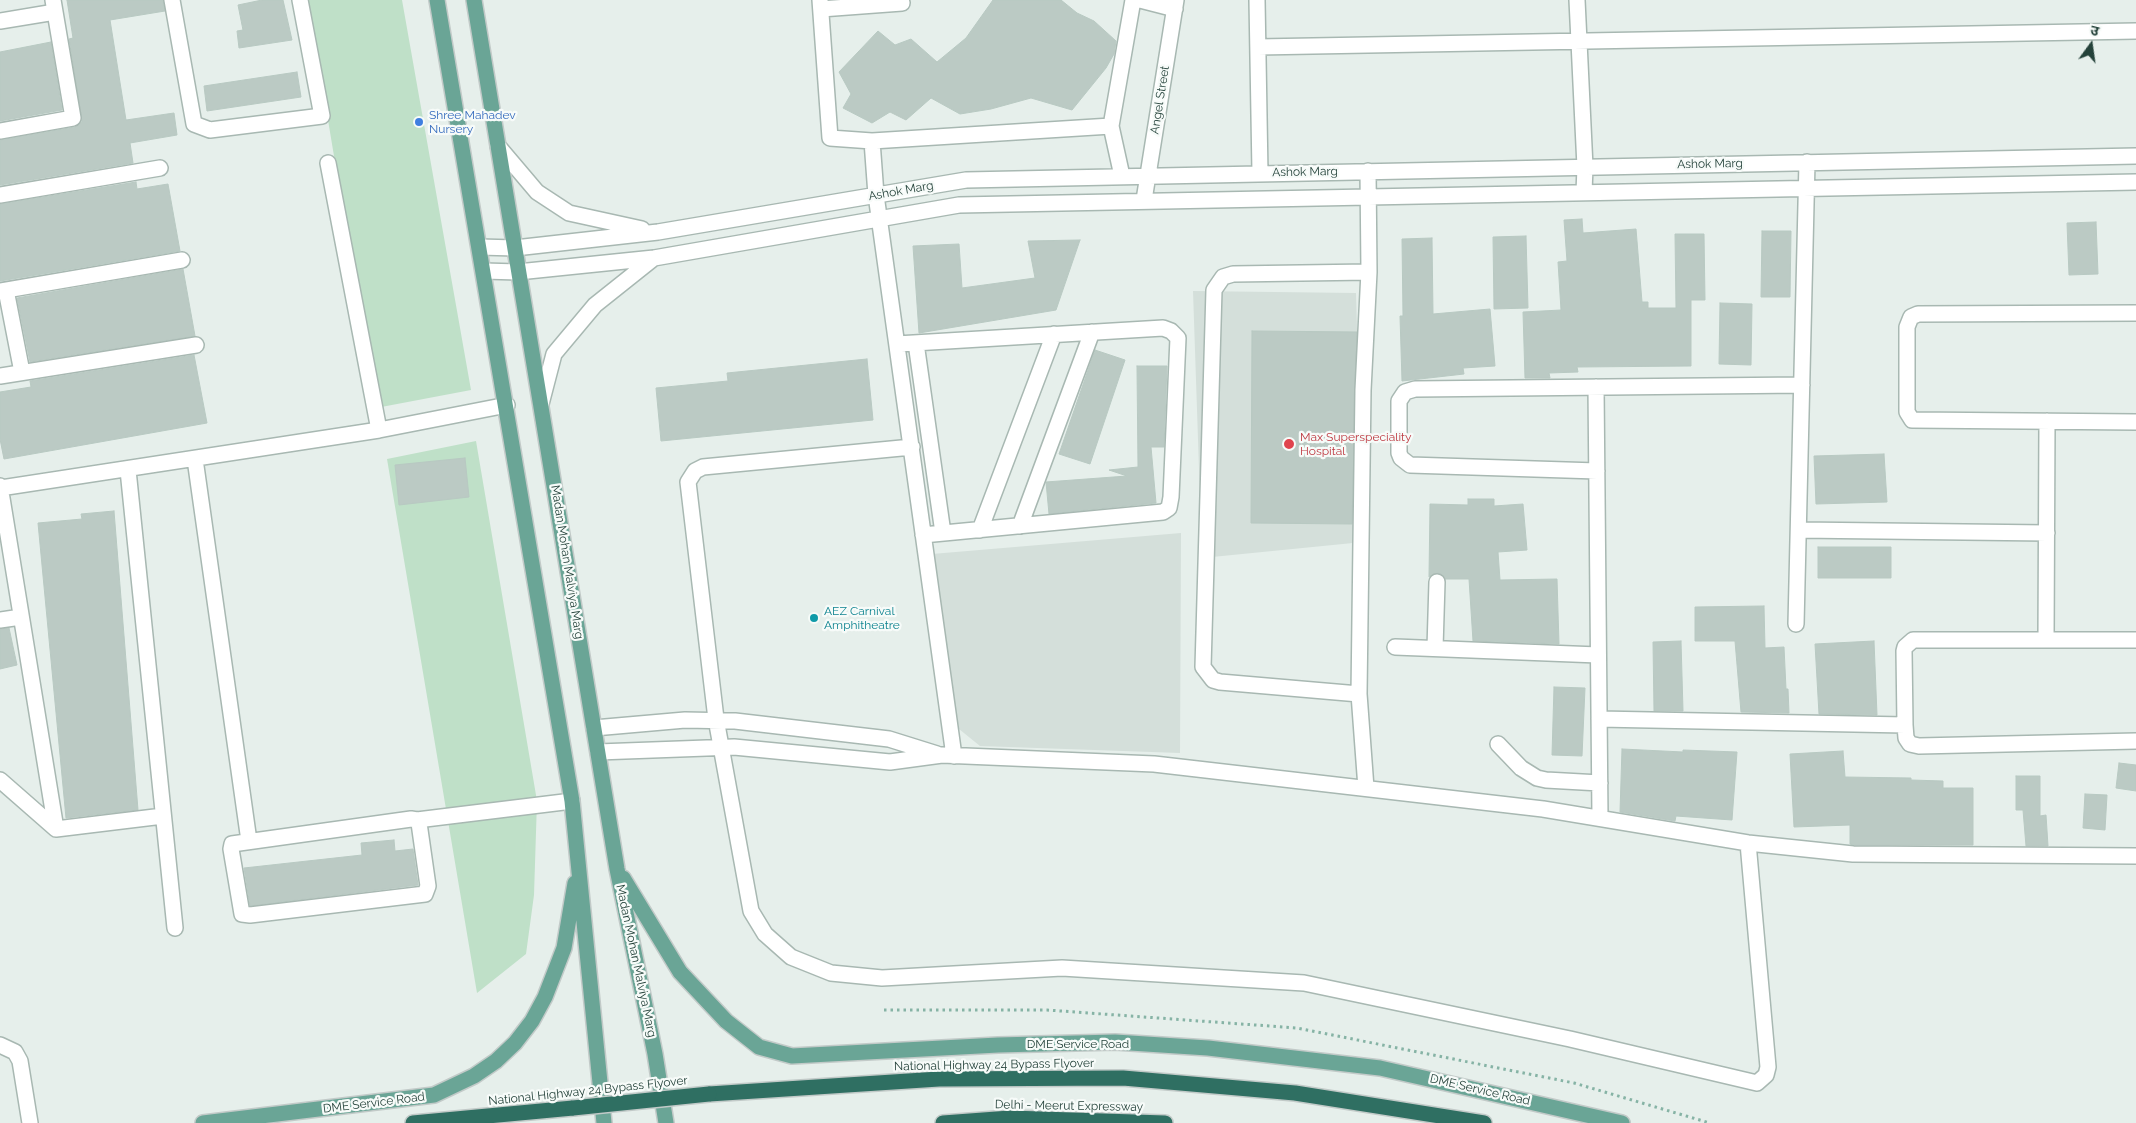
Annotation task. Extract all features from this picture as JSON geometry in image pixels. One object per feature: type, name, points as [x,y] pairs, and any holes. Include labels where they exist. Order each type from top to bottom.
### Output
[{"type":"highway","name":"National Highway 24 Bypass Flyover","points":[[413,1123],[710,1094],[939,1079],[1122,1078],[1295,1092],[1479,1122]]},
{"type":"highway","name":"Delhi - Meerut Expressway","points":[[942,1123],[1010,1118],[1165,1123]]},
{"type":"main road","points":[[437,0],[507,405],[572,801],[604,1123]]},
{"type":"main road","name":"Madan Mohan Malviya Marg","points":[[474,0],[617,869],[656,1054],[666,1123]]},
{"type":"main road","name":"DME Service Road","points":[[203,1123],[434,1095],[474,1076],[496,1060],[532,1021],[545,997],[564,948],[578,862]]},
{"type":"main road","name":"DME Service Road","points":[[617,869],[680,972],[726,1021],[760,1047],[792,1056],[998,1045],[1105,1042],[1208,1048],[1380,1068],[1622,1123]]},
{"type":"street","points":[[172,0],[194,124],[200,128],[218,130],[322,116],[300,0]]},
{"type":"street","points":[[1122,176],[1111,126],[1133,0]]},
{"type":"street","points":[[1140,0],[1175,4]]},
{"type":"street","points":[[1257,0],[1260,173]]},
{"type":"street","points":[[1577,0],[1584,192]]},
{"type":"street","points":[[902,3],[820,4],[830,138],[872,142],[1111,126]]},
{"type":"street","name":"Angel Street","points":[[1144,200],[1175,4]]},
{"type":"street","points":[[0,21],[54,6],[73,118],[0,131]]},
{"type":"street","points":[[1258,47],[2136,31]]},
{"type":"street","points":[[872,142],[876,195],[912,447],[948,756]]},
{"type":"street","points":[[498,146],[537,192],[569,213],[602,222],[658,232]]},
{"type":"street","name":"Ashok Marg","points":[[480,247],[514,248],[658,232],[966,180],[2136,156]]},
{"type":"street","points":[[1796,624],[1807,162]]},
{"type":"street","points":[[328,163],[379,430]]},
{"type":"street","points":[[0,195],[160,168]]},
{"type":"street","points":[[1366,788],[1359,694],[1363,390],[1369,272],[1368,171]]},
{"type":"street","name":"Ashok Marg","points":[[484,271],[518,272],[654,258],[959,205],[2136,182]]},
{"type":"street","points":[[541,405],[554,354],[596,305],[654,258]]},
{"type":"street","points":[[22,372],[3,290],[182,260]]},
{"type":"street","points":[[1359,694],[1220,682],[1213,680],[1203,667],[1214,290],[1223,277],[1234,274],[1369,272]]},
{"type":"street","points":[[2136,313],[1918,314],[1908,321],[1907,412],[1912,420],[2136,422]]},
{"type":"street","points":[[897,344],[1163,328],[1172,331],[1178,338],[1171,503],[1169,508],[1163,512],[923,535]]},
{"type":"street","points":[[1020,526],[1092,332]]},
{"type":"street","points":[[980,530],[1054,334]]},
{"type":"street","points":[[916,343],[943,534]]},
{"type":"street","points":[[0,376],[196,345]]},
{"type":"street","points":[[1597,471],[1415,466],[1406,463],[1399,453],[1399,401],[1405,392],[1410,390],[1802,385]]},
{"type":"street","points":[[1596,387],[1600,818]]},
{"type":"street","points":[[906,406],[925,403]]},
{"type":"street","points":[[56,829],[0,487],[128,470],[379,430],[507,405]]},
{"type":"street","points":[[2046,640],[2047,422]]},
{"type":"street","points":[[912,447],[703,467],[690,475],[688,482],[716,719],[752,911],[765,934],[791,957],[831,973],[882,978],[1062,968],[1304,983],[1570,1039],[1757,1083],[1766,1076],[1768,1067],[1748,843]]},
{"type":"street","points":[[195,459],[249,841]]},
{"type":"street","points":[[128,470],[175,928]]},
{"type":"street","points":[[1799,530],[2046,533]]},
{"type":"street","points":[[1436,648],[1437,582]]},
{"type":"street","points":[[0,620],[21,617]]},
{"type":"street","points":[[2136,640],[1913,640],[1905,647],[1904,651],[1905,725],[1906,738],[1910,744],[1918,746],[2136,741]]},
{"type":"street","points":[[1395,647],[1598,655]]},
{"type":"street","points":[[594,728],[716,719],[889,739],[948,756]]},
{"type":"street","points":[[1599,719],[1905,725]]},
{"type":"street","points":[[1498,744],[1522,768],[1536,778],[1600,783]]},
{"type":"street","points":[[598,752],[734,747],[890,762],[948,756],[1154,764],[1543,809],[1748,843],[1853,854],[2136,856]]},
{"type":"street","points":[[0,780],[56,829],[163,816]]},
{"type":"street","points":[[417,820],[428,886],[425,894],[250,916],[240,911],[230,846],[232,844],[249,841],[417,820],[572,801]]},
{"type":"street","points":[[0,1045],[15,1052],[20,1061],[30,1123]]},
{"type":"shaded area","points":[[1193,291],[1356,293],[1363,542],[1202,558]]},
{"type":"shaded area","points":[[1181,533],[1180,753],[980,746],[959,729],[932,554]]},
{"type":"green space","points":[[308,0],[402,0],[471,390],[376,408]]},
{"type":"green space","points":[[476,441],[537,801],[534,895],[526,954],[477,993],[387,459]]},
{"type":"building","points":[[67,0],[163,0],[165,11],[110,20],[126,120],[174,113],[177,135],[130,143],[133,163],[0,185],[0,140],[75,127],[82,122],[69,39],[73,38]]},
{"type":"building","points":[[262,0],[283,0],[292,40],[239,48],[237,31],[243,30],[238,5]]},
{"type":"building","points":[[993,0],[1061,0],[1077,13],[1094,21],[1116,41],[1114,54],[1106,68],[1072,110],[1031,98],[991,109],[960,114],[931,98],[906,120],[890,112],[872,123],[843,108],[851,94],[839,72],[878,31],[895,45],[911,39],[937,62],[966,38]]},
{"type":"building","points":[[51,42],[62,110],[0,121],[0,52]]},
{"type":"building","points":[[297,72],[301,97],[207,111],[204,86]]},
{"type":"building","points":[[136,182],[137,189],[168,184],[180,251],[0,281],[0,204]]},
{"type":"building","points":[[1582,219],[1583,233],[1636,229],[1642,302],[1648,302],[1648,308],[1676,308],[1675,234],[1704,234],[1705,300],[1691,300],[1691,366],[1577,367],[1578,372],[1549,373],[1550,378],[1525,378],[1523,312],[1561,310],[1558,262],[1567,261],[1564,220]]},
{"type":"building","points":[[2096,222],[2098,274],[2069,275],[2067,223]]},
{"type":"building","points":[[1762,231],[1791,231],[1790,297],[1761,297]]},
{"type":"building","points":[[1526,236],[1528,308],[1494,309],[1493,237]]},
{"type":"building","points":[[1432,238],[1433,314],[1490,309],[1495,366],[1463,368],[1464,374],[1402,381],[1400,316],[1403,316],[1402,239]]},
{"type":"building","points":[[1080,240],[1056,310],[919,333],[913,246],[959,244],[962,288],[1035,278],[1028,241]]},
{"type":"building","points":[[183,269],[195,336],[30,362],[17,298]]},
{"type":"building","points":[[1720,303],[1752,304],[1751,365],[1719,364]]},
{"type":"building","points":[[1252,331],[1357,332],[1352,524],[1251,523]]},
{"type":"building","points":[[1095,350],[1125,360],[1090,464],[1059,454]]},
{"type":"building","points":[[194,355],[207,423],[4,459],[0,439],[0,392],[31,387],[30,381]]},
{"type":"building","points":[[867,359],[873,420],[661,441],[656,388],[728,381],[727,373]]},
{"type":"building","points":[[1137,366],[1167,366],[1164,447],[1151,447],[1156,503],[1049,514],[1046,482],[1127,476],[1109,470],[1138,467]]},
{"type":"building","points":[[1884,454],[1887,502],[1816,504],[1814,456]]},
{"type":"building","points":[[465,458],[469,497],[399,505],[395,465]]},
{"type":"building","points":[[1468,499],[1494,499],[1494,506],[1523,504],[1527,550],[1498,552],[1500,580],[1557,579],[1559,644],[1473,641],[1469,579],[1446,579],[1438,573],[1429,577],[1430,504],[1468,505]]},
{"type":"building","points":[[114,511],[138,810],[66,818],[38,523],[82,519],[81,514]]},
{"type":"building","points":[[1818,547],[1891,547],[1891,578],[1818,578]]},
{"type":"building","points":[[1764,606],[1765,648],[1784,647],[1789,713],[1741,712],[1735,641],[1695,641],[1695,607]]},
{"type":"building","points":[[9,628],[17,665],[0,669],[0,629]]},
{"type":"building","points":[[1681,641],[1683,711],[1654,711],[1653,642]]},
{"type":"building","points":[[1874,641],[1877,715],[1819,714],[1815,644]]},
{"type":"building","points":[[1554,687],[1585,688],[1582,756],[1552,755]]},
{"type":"building","points":[[1622,749],[1737,752],[1732,820],[1676,816],[1675,821],[1620,812]]},
{"type":"building","points":[[1843,751],[1845,777],[1911,778],[1911,780],[1943,781],[1943,788],[1973,788],[1973,845],[1854,845],[1850,844],[1850,825],[1794,827],[1790,754]]},
{"type":"building","points":[[2119,763],[2136,765],[2136,791],[2116,788]]},
{"type":"building","points":[[2016,776],[2040,776],[2040,816],[2046,815],[2048,846],[2026,846],[2023,810],[2016,810]]},
{"type":"building","points":[[2085,794],[2107,795],[2105,830],[2083,828]]},
{"type":"building","points":[[394,840],[395,851],[413,849],[418,885],[250,906],[244,868],[362,855],[361,843]]},
{"type":"place","name":"Shree Mahadev Nursery","points":[[419,122]]},
{"type":"place","name":"Max Superspeciality Hospital","points":[[1289,444]]},
{"type":"place","name":"AEZ Carnival Amphitheatre","points":[[814,618]]}]
